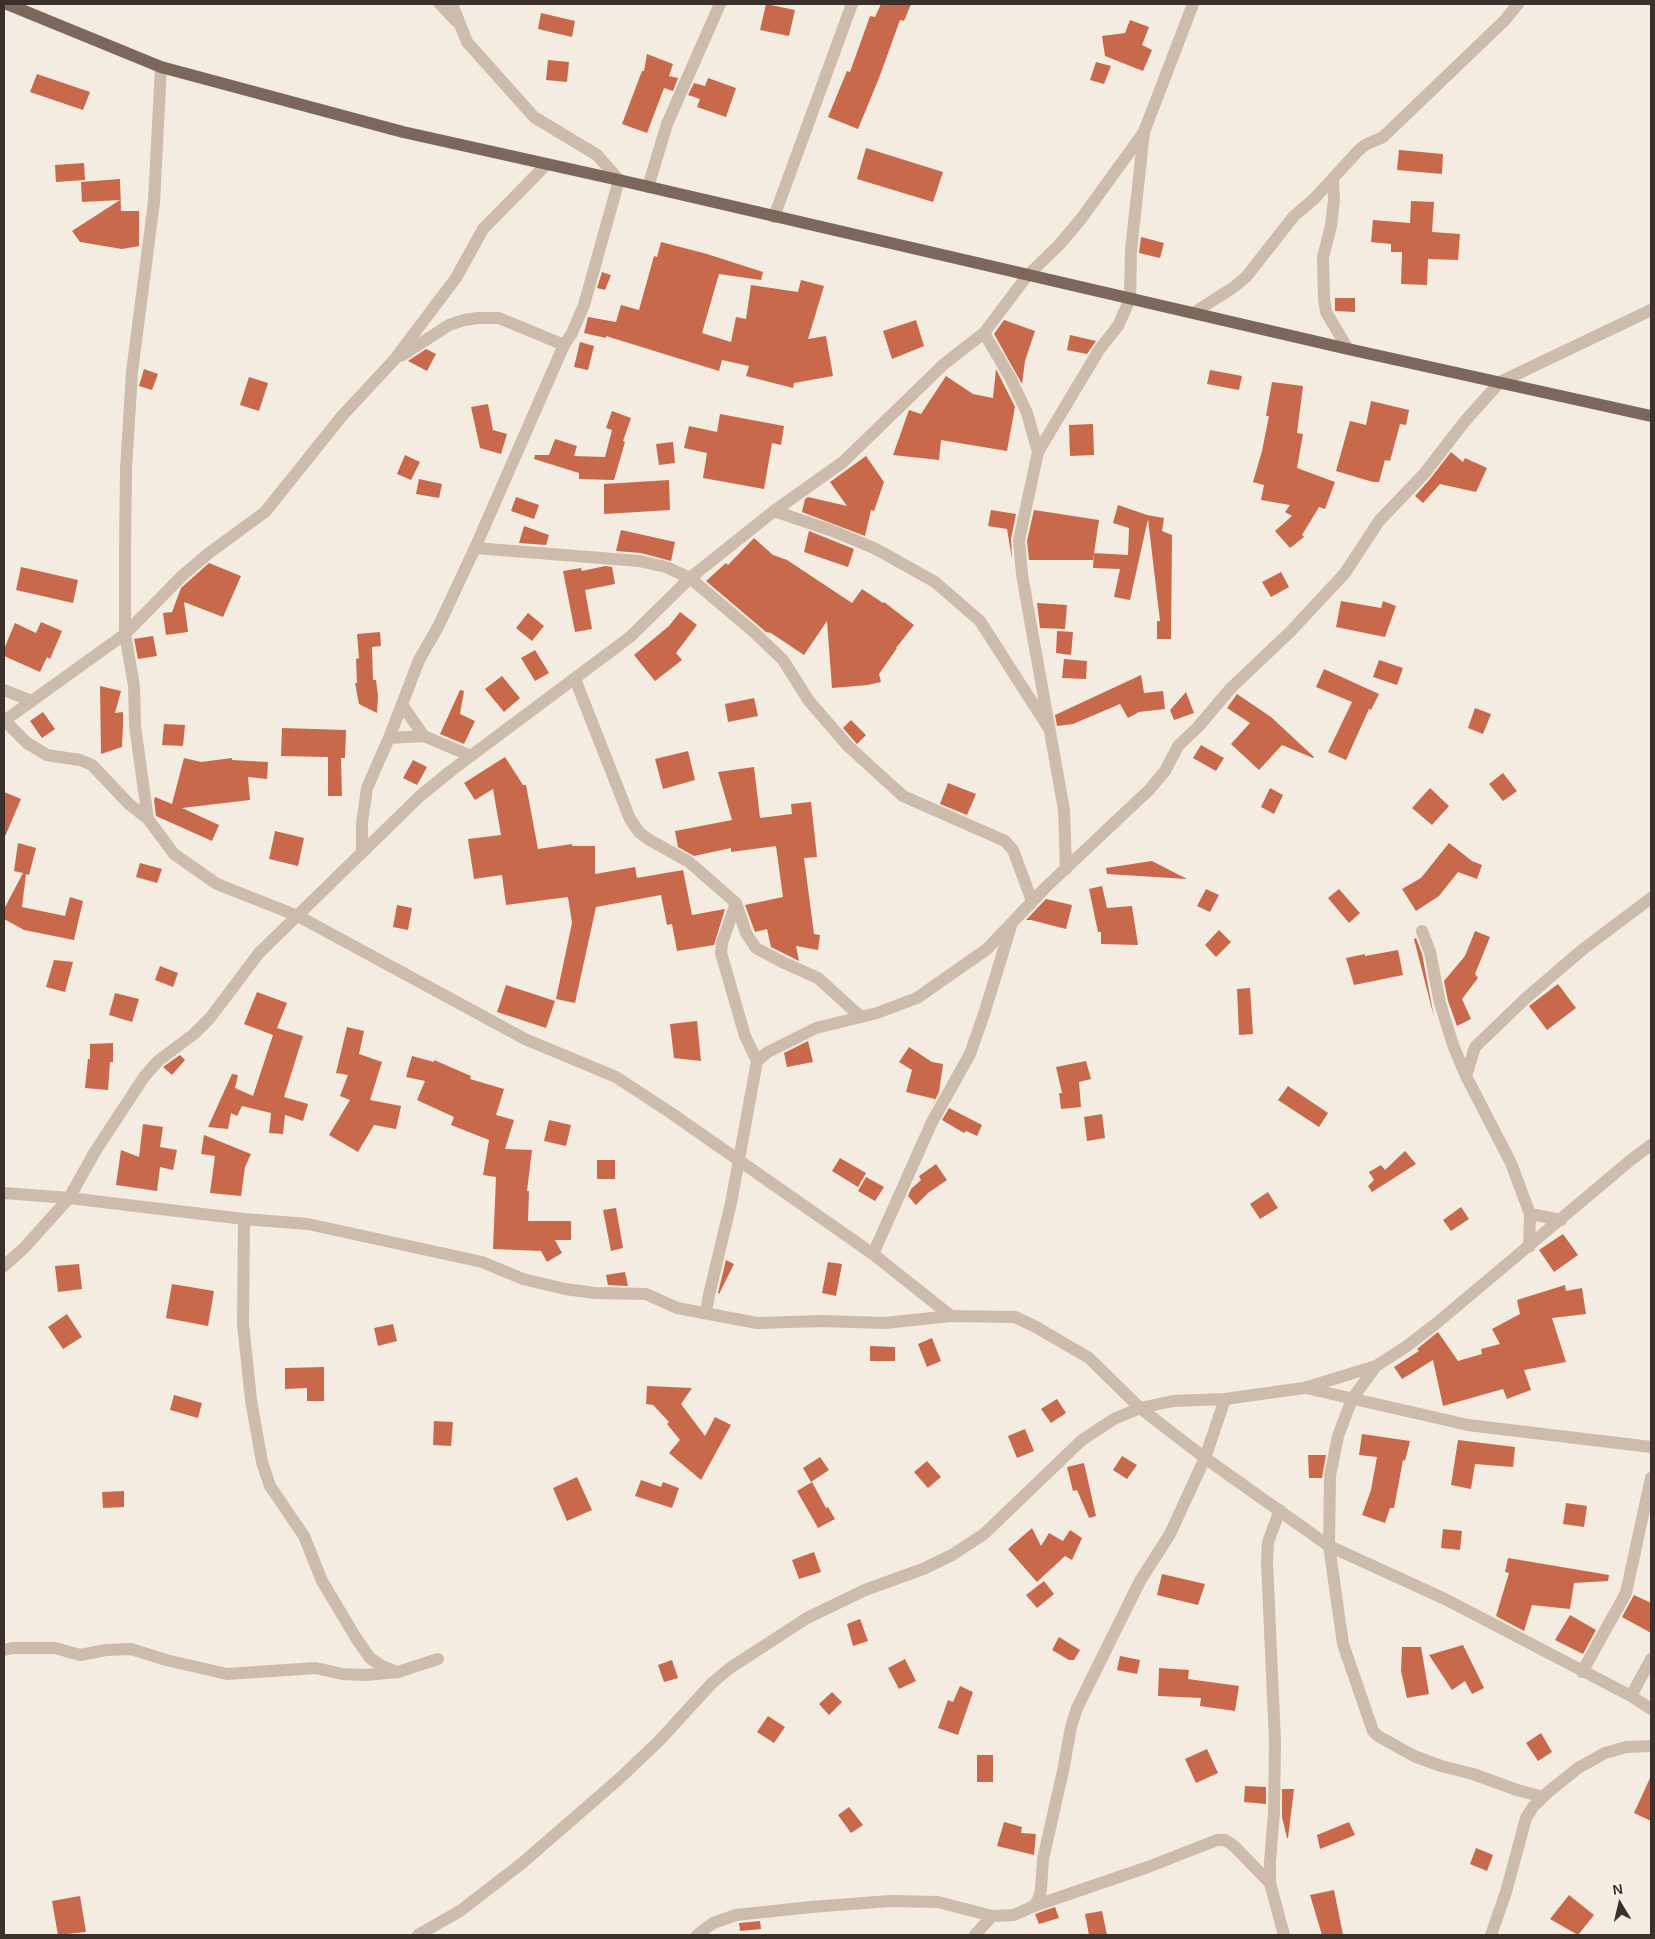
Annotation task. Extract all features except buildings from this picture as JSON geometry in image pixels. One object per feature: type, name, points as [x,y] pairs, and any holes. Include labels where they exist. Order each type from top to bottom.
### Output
[{"type":"main road","points":[[7,4],[161,66],[403,132],[620,180],[1027,276],[1195,312],[1348,349],[1651,416]]},
{"type":"street","points":[[440,4],[460,25]]},
{"type":"street","points":[[362,853],[362,823],[367,788],[390,738],[419,660],[438,627],[475,548],[564,345],[572,333],[584,305],[620,180],[597,155],[534,117],[467,42],[452,4]]},
{"type":"street","points":[[648,187],[667,124],[720,4]]},
{"type":"street","points":[[774,217],[852,4]]},
{"type":"street","points":[[1066,869],[1064,810],[1052,732],[1022,575],[1019,540],[1038,452],[1099,350],[1118,326],[1130,299],[1131,250],[1144,132],[1193,4]]},
{"type":"street","points":[[1195,312],[1246,277],[1294,216],[1314,199],[1365,145],[1383,137],[1505,20],[1518,4]]},
{"type":"street","points":[[148,819],[135,726],[134,686],[125,634],[126,487],[132,372],[154,202],[161,66]]},
{"type":"street","points":[[4,1266],[25,1247],[69,1198],[96,1150],[144,1077],[158,1061],[194,1034],[210,1018],[258,953],[420,796],[630,637],[690,578],[774,511],[843,462],[944,364],[984,333],[1027,276],[1059,245],[1081,219],[1144,132]]},
{"type":"street","points":[[547,164],[483,229],[456,278],[394,360],[342,416],[265,512],[209,552],[183,575],[125,634],[4,721],[27,743],[47,756],[80,760],[92,764],[128,804],[148,819],[174,854],[217,884],[298,916],[525,1039],[616,1077],[671,1112],[739,1162],[873,1254],[951,1316]]},
{"type":"street","points":[[1333,178],[1334,200],[1331,226],[1323,257],[1324,299],[1326,312],[1348,349]]},
{"type":"street","points":[[757,1061],[768,1052],[816,1028],[861,1017],[917,998],[987,949],[1032,901],[1149,790],[1165,771],[1178,746],[1198,727],[1231,688],[1290,632],[1345,574],[1379,521],[1424,474],[1465,421],[1500,382],[1651,310]]},
{"type":"street","points":[[394,360],[449,325],[478,318],[499,318],[564,345]]},
{"type":"street","points":[[984,333],[1010,377],[1027,413],[1038,452]]},
{"type":"street","points":[[774,511],[832,531],[876,549],[935,582],[980,621],[1052,732]]},
{"type":"street","points":[[475,548],[639,561],[666,566],[690,578],[755,632],[783,660],[809,701],[848,746],[903,796],[945,812],[1005,841],[1013,850],[1032,901]]},
{"type":"street","points":[[575,678],[630,819],[639,832],[689,862],[736,903],[746,933],[756,948],[818,978],[861,1017]]},
{"type":"street","points":[[4,690],[32,701]]},
{"type":"street","points":[[402,705],[424,736]]},
{"type":"street","points":[[390,738],[424,736],[471,756]]},
{"type":"street","points":[[1466,1076],[1475,1047],[1526,998],[1582,950],[1651,898]]},
{"type":"street","points":[[706,1312],[708,1295],[739,1162],[757,1061],[745,1036],[721,952],[722,943],[736,903]]},
{"type":"street","points":[[873,1254],[932,1122],[970,1054],[1012,923]]},
{"type":"street","points":[[1422,931],[1430,952],[1440,1003],[1453,1045],[1466,1076],[1511,1163],[1530,1214],[1529,1247]]},
{"type":"street","points":[[1453,1045],[1475,1047]]},
{"type":"street","points":[[418,1935],[460,1911],[521,1864],[619,1780],[659,1742],[712,1683],[730,1668],[807,1618],[865,1590],[923,1569],[968,1545],[984,1534],[1082,1440],[1114,1420],[1140,1408],[1173,1401],[1225,1399],[1304,1388],[1376,1366],[1431,1328],[1651,1145]]},
{"type":"street","points":[[4,1193],[69,1198],[244,1219],[308,1224],[482,1262],[523,1279],[565,1289],[595,1293],[646,1294],[677,1308],[757,1323],[822,1321],[885,1323],[951,1316],[1015,1317],[1089,1358],[1140,1408],[1205,1458],[1328,1546],[1445,1599],[1582,1672],[1632,1696],[1651,1708]]},
{"type":"street","points":[[1530,1214],[1561,1220]]},
{"type":"street","points":[[244,1219],[243,1324],[251,1400],[262,1462],[270,1486],[304,1536],[322,1582],[356,1638],[370,1658],[382,1666],[398,1672]]},
{"type":"street","points":[[1376,1366],[1352,1399],[1338,1436],[1330,1476],[1328,1546],[1344,1644],[1373,1731],[1378,1736],[1414,1756],[1543,1797]]},
{"type":"street","points":[[1304,1388],[1468,1425],[1651,1447]]},
{"type":"street","points":[[1034,1906],[1039,1898],[1041,1889],[1043,1859],[1071,1726],[1077,1708],[1140,1581],[1170,1534],[1205,1458],[1225,1399]]},
{"type":"street","points":[[1582,1672],[1626,1592],[1651,1478]]},
{"type":"street","points":[[1280,1510],[1268,1542],[1267,1562],[1275,1742],[1270,1883],[1284,1935]]},
{"type":"street","points":[[4,1650],[12,1648],[55,1648],[80,1655],[131,1648],[166,1660],[227,1674],[316,1668],[342,1674],[398,1672],[438,1659]]},
{"type":"street","points":[[1632,1696],[1651,1659]]},
{"type":"street","points":[[1491,1935],[1506,1892],[1526,1818],[1543,1797],[1578,1768],[1605,1753],[1626,1746],[1651,1746]]},
{"type":"street","points":[[697,1935],[713,1923],[736,1915],[870,1902],[938,1902],[992,1916],[1014,1915],[1034,1906],[1129,1874],[1217,1840],[1225,1840],[1234,1846],[1270,1883]]},
{"type":"street","points":[[975,1935],[992,1916]]}]
